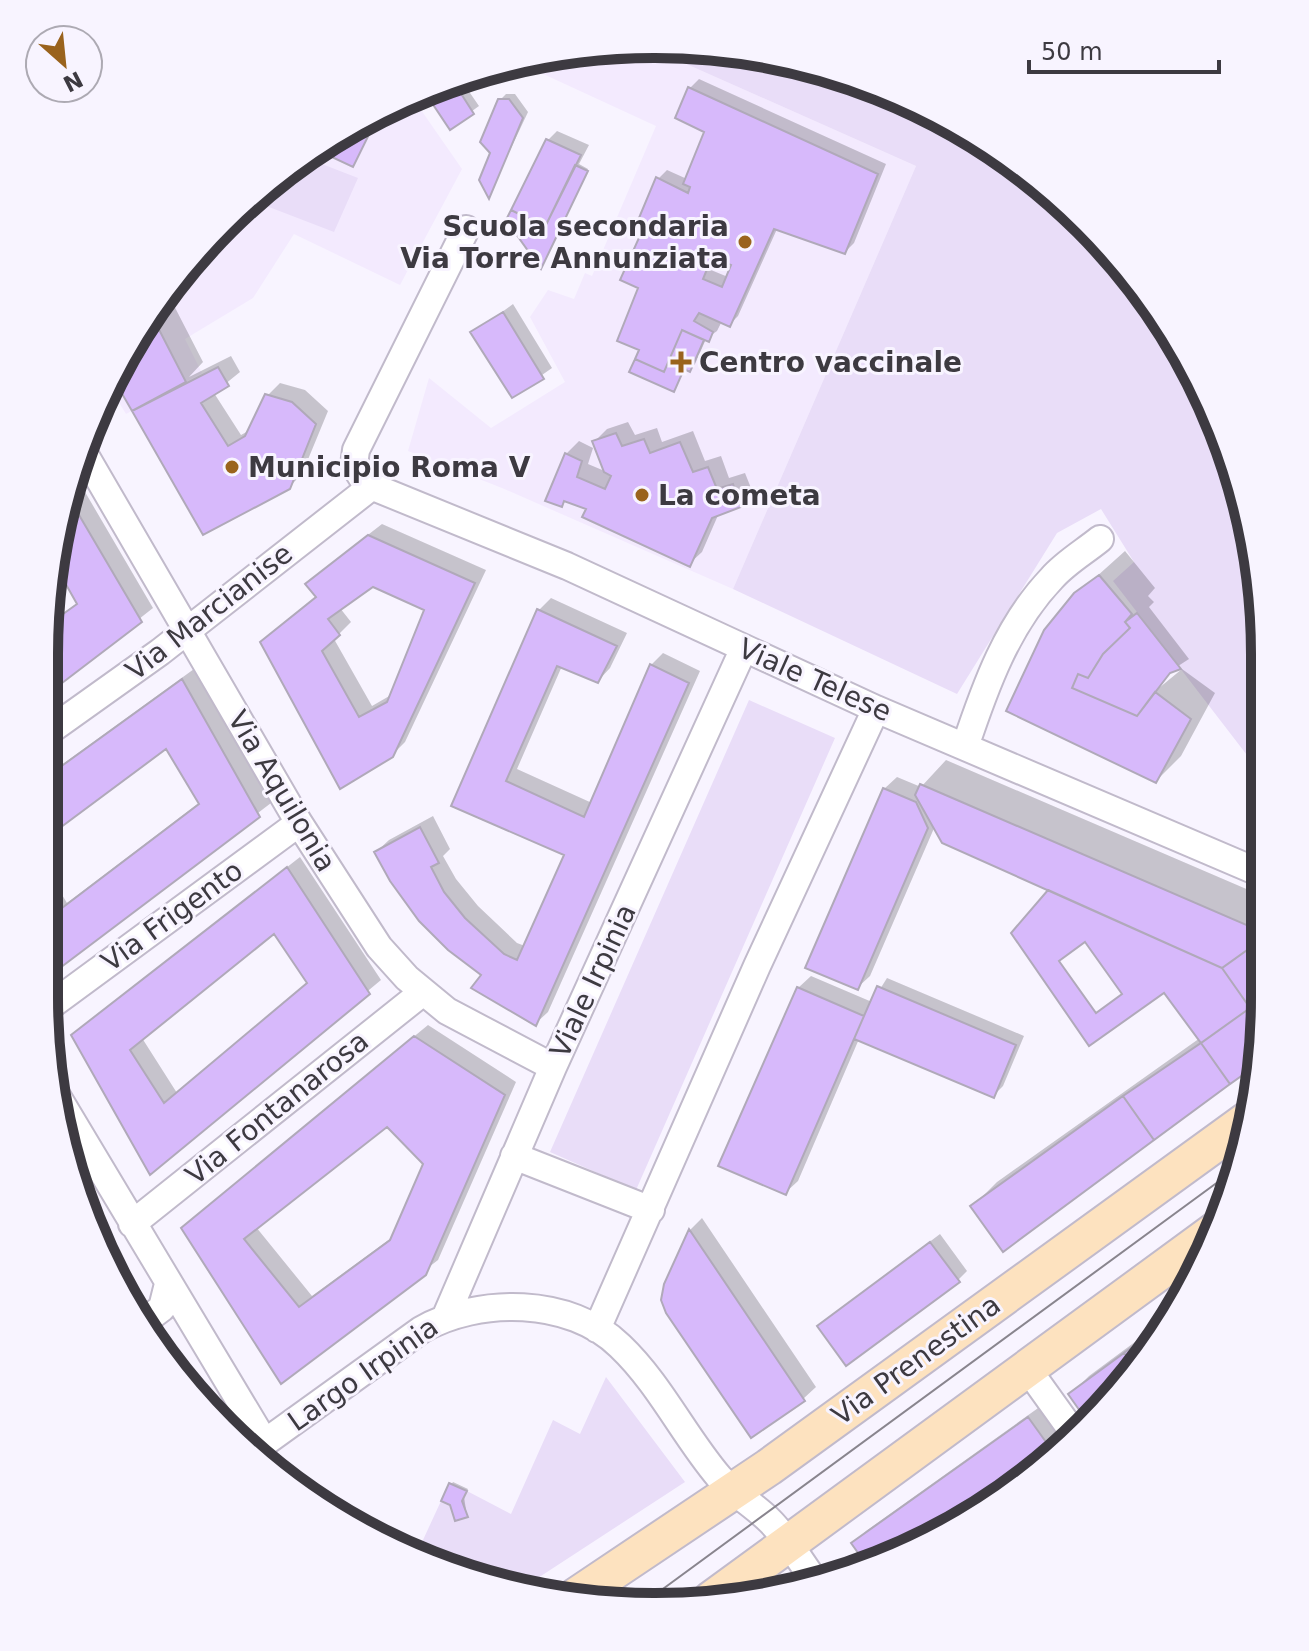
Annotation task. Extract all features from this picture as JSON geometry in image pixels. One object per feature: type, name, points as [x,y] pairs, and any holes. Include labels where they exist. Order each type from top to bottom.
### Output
[{"type":"main road","name":"Via Prenestina","points":[[587,1589],[734,1491],[1236,1128]]},
{"type":"main road","points":[[730,1588],[1197,1244]]},
{"type":"street","points":[[371,487],[355,469],[356,450],[466,229]]},
{"type":"street","name":"Via Aquilonia","points":[[90,463],[299,823],[379,947],[423,992],[447,1011],[553,1067]]},
{"type":"street","name":"Via Marcianise","points":[[58,724],[188,629],[371,487]]},
{"type":"street","name":"Viale Telese","points":[[371,487],[567,566],[876,709],[1251,869]]},
{"type":"street","points":[[965,747],[989,676],[1026,609],[1053,576],[1100,539]]},
{"type":"street","name":"Viale Irpinia","points":[[446,1316],[553,1067],[744,648]]},
{"type":"street","points":[[597,1329],[763,952],[876,709]]},
{"type":"street","name":"Via Frigento","points":[[58,1000],[299,823]]},
{"type":"street","name":"Via Fontanarosa","points":[[132,1224],[423,992]]},
{"type":"street","points":[[70,1119],[254,1438]]},
{"type":"street","points":[[514,1156],[651,1210]]},
{"type":"street","points":[[151,1316],[162,1308],[168,1284]]},
{"type":"street","name":"Largo Irpinia","points":[[261,1445],[446,1316],[515,1307],[549,1312],[597,1329],[633,1360],[734,1491],[770,1520],[809,1573]]},
{"type":"street","points":[[1027,1368],[1068,1426]]},
{"type":"shaded area","name":"Scuola secondaria Via Torre Annunziata","points":[[674,58],[916,166],[733,589],[502,488],[408,451],[429,378],[491,428],[565,382],[530,317],[548,290],[574,299],[585,273],[592,276],[656,126],[537,69],[577,63]]},
{"type":"shaded area","points":[[674,58],[732,63],[809,78],[883,103],[918,120],[953,138],[1018,181],[1076,233],[1128,291],[1171,356],[1189,391],[1206,426],[1231,500],[1240,538],[1250,615],[1251,760],[1113,581],[1134,562],[1101,509],[1057,533],[957,694],[733,589],[916,166]]},
{"type":"shaded area","points":[[419,107],[462,169],[400,285],[294,234],[253,298],[185,339],[202,373],[126,414],[116,398],[138,356],[181,291],[206,261],[291,181],[356,138]]},
{"type":"shaded area","points":[[318,162],[358,178],[334,232],[263,205]]},
{"type":"shaded area","points":[[749,700],[835,738],[636,1190],[550,1152]]},
{"type":"shaded area","points":[[606,1377],[685,1482],[533,1581],[500,1573],[421,1545],[441,1501],[450,1505],[456,1521],[468,1517],[462,1501],[467,1491],[511,1514],[553,1420],[580,1434]]},
{"type":"building","points":[[688,87],[878,174],[845,254],[774,229],[730,327],[699,313],[694,321],[713,332],[709,342],[682,330],[664,372],[635,359],[639,350],[617,341],[638,288],[620,280],[643,229],[636,225],[656,177],[688,193],[690,187],[683,184],[704,132],[675,118]],"holes":[[[712,257],[731,265],[722,287],[703,279]]]},
{"type":"building","points":[[460,91],[474,114],[450,130],[431,101]]},
{"type":"building","points":[[498,99],[509,99],[523,118],[489,199],[479,180],[490,153],[480,142]]},
{"type":"building","points":[[371,130],[353,167],[329,155]]},
{"type":"building","points":[[546,139],[581,155],[545,227],[511,210]]},
{"type":"building","points":[[575,165],[588,171],[541,269],[506,220],[511,210],[545,227]]},
{"type":"building","points":[[503,312],[544,379],[512,398],[470,332]]},
{"type":"building","points":[[157,326],[186,382],[132,411],[120,391]]},
{"type":"building","name":"Centro vaccinale","points":[[682,330],[704,340],[690,372],[684,369],[674,392],[629,372],[635,359],[664,372]]},
{"type":"building","name":"Municipio Roma V","points":[[218,367],[229,386],[201,403],[228,446],[245,436],[265,394],[292,402],[316,424],[290,489],[203,535],[132,411]]},
{"type":"building","name":"La cometa","points":[[616,433],[622,446],[644,439],[650,453],[680,442],[693,472],[708,467],[717,489],[733,484],[741,507],[712,518],[690,567],[582,517],[586,509],[564,501],[562,507],[545,501],[565,453],[582,461],[577,477],[605,489],[611,476],[604,472],[592,441]]},
{"type":"building","points":[[76,509],[142,622],[58,686],[59,617],[77,604],[63,579]]},
{"type":"building","points":[[368,535],[475,583],[393,757],[340,789],[260,642],[316,597],[305,584]],"holes":[[[373,587],[424,610],[387,702],[359,717],[322,651],[340,635],[328,619]]]},
{"type":"building","points":[[1099,575],[1132,614],[1125,622],[1130,628],[1103,654],[1088,678],[1078,674],[1072,688],[1137,716],[1155,692],[1191,719],[1156,783],[1006,711],[1044,630],[1074,593]]},
{"type":"building","points":[[537,609],[617,646],[598,683],[557,666],[506,781],[584,817],[650,664],[689,683],[536,1026],[471,988],[481,975],[448,950],[419,921],[390,881],[374,852],[420,827],[439,863],[431,867],[444,892],[465,918],[504,954],[517,960],[564,855],[451,806]]},
{"type":"building","points":[[1137,613],[1181,669],[1170,673],[1137,716],[1072,688],[1078,674],[1088,678],[1103,654],[1130,628],[1125,622]]},
{"type":"building","points":[[182,679],[260,817],[58,969],[58,911],[199,804],[166,749],[58,829],[58,769]]},
{"type":"building","points":[[920,784],[1249,926],[1251,947],[1222,968],[942,843],[915,795]]},
{"type":"building","points":[[883,788],[916,802],[928,828],[858,990],[805,968]]},
{"type":"building","points":[[287,867],[370,994],[150,1175],[71,1035]],"holes":[[[274,934],[307,983],[164,1103],[130,1050]]]},
{"type":"building","points":[[1048,890],[1222,968],[1250,1008],[1201,1043],[1164,993],[1089,1046],[1011,933]]},
{"type":"building","points":[[1085,942],[1122,994],[1096,1013],[1059,961]]},
{"type":"building","points":[[1251,947],[1250,1036],[1246,1073],[1230,1084],[1201,1043],[1250,1008],[1222,968]]},
{"type":"building","points":[[877,986],[1016,1045],[994,1098],[854,1039]]},
{"type":"building","points":[[797,987],[864,1016],[786,1195],[718,1166]]},
{"type":"building","points":[[414,1036],[505,1095],[426,1275],[281,1384],[181,1228]],"holes":[[[387,1127],[423,1164],[390,1240],[299,1307],[244,1239]]]},
{"type":"building","points":[[1201,1043],[1230,1084],[1154,1140],[1123,1096]]},
{"type":"building","points":[[1123,1096],[1154,1140],[1003,1252],[970,1206]]},
{"type":"building","points":[[689,1229],[805,1401],[751,1438],[666,1313],[661,1300],[664,1284]]},
{"type":"building","points":[[930,1242],[960,1282],[846,1366],[817,1326]]},
{"type":"building","points":[[1142,1340],[1129,1359],[1124,1353]]},
{"type":"building","points":[[1124,1353],[1129,1359],[1081,1413],[1068,1394]]},
{"type":"building","points":[[1028,1417],[1048,1445],[986,1492],[918,1531],[860,1556],[851,1543]]},
{"type":"building","points":[[449,1483],[467,1491],[462,1501],[468,1517],[455,1521],[450,1505],[441,1501]]},
{"type":"tram line","points":[[657,1593],[1222,1179]]},
{"type":"place","name":"Scuola secondaria Via Torre Annunziata","points":[[745,242]]},
{"type":"place","name":"Centro vaccinale","points":[[681,362]]},
{"type":"place","name":"Municipio Roma V","points":[[232,467]]},
{"type":"place","name":"La cometa","points":[[642,495]]}]
